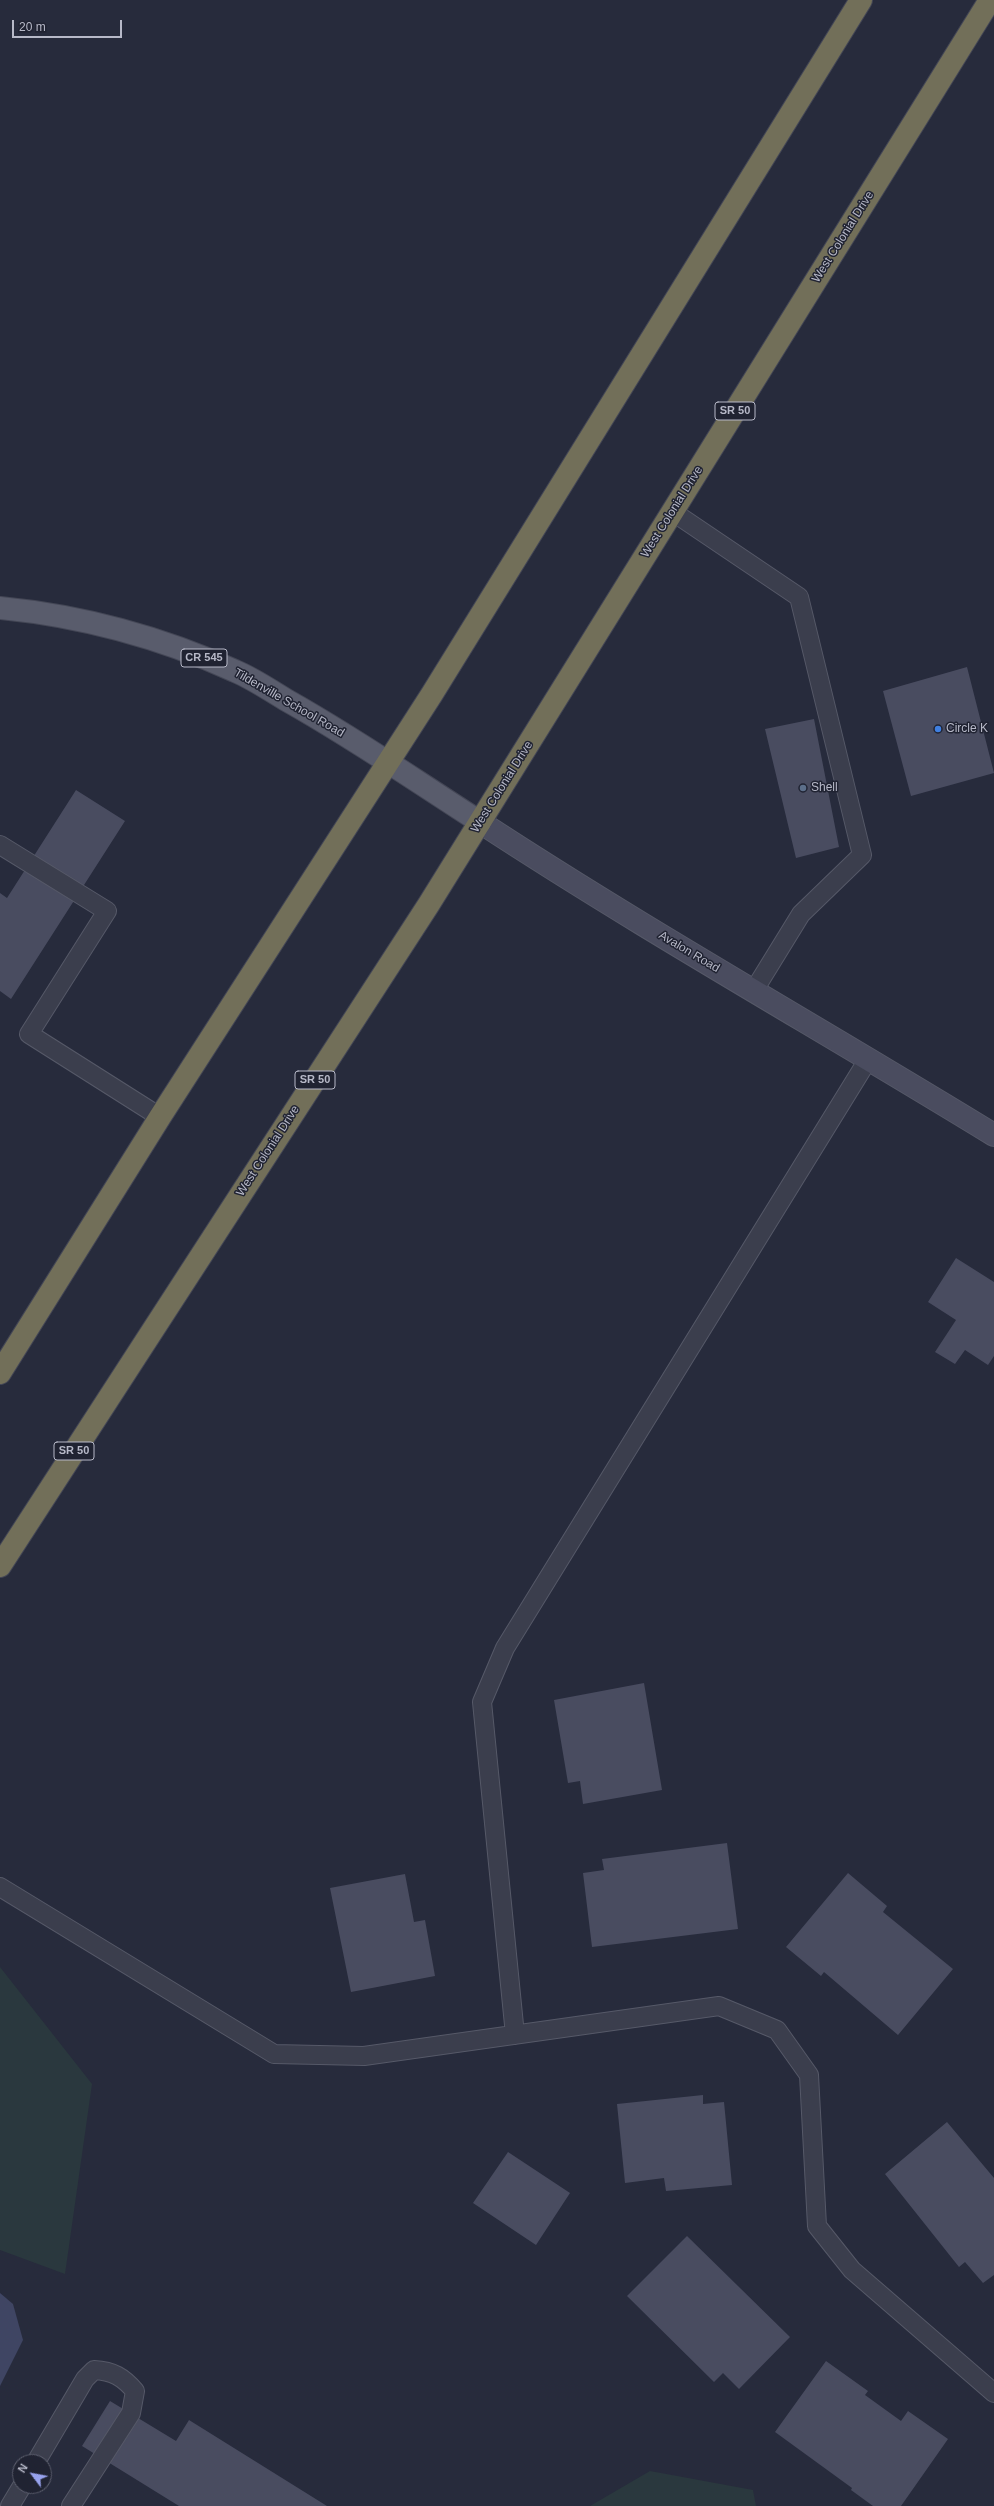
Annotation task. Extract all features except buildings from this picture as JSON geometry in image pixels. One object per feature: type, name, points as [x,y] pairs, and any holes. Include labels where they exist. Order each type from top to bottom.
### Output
[{"type":"highway","points":[[0,1373],[160,1117],[388,763],[861,0]]},
{"type":"highway","name":"West Colonial Drive","points":[[0,1566],[480,822],[990,0]]},
{"type":"main road","name":"Tildenville School Road","points":[[0,608],[50,613],[123,629],[179,647],[237,672],[321,720],[388,763]]},
{"type":"main road","name":"Avalon Road","points":[[388,763],[550,868],[753,992],[869,1058],[994,1134]]},
{"type":"lane","points":[[673,512],[799,596],[862,855],[802,914],[753,992]]},
{"type":"lane","points":[[0,845],[107,911],[29,1034],[160,1117]]},
{"type":"lane","points":[[515,2034],[482,1702],[505,1648],[869,1058]]},
{"type":"lane","points":[[0,1887],[274,2054],[364,2056],[719,2006],[777,2030],[809,2075],[818,2226],[852,2270],[994,2393]]},
{"type":"lane","points":[[41,2454],[85,2379],[94,2370],[109,2370],[125,2379],[135,2391],[131,2414],[71,2506]]},
{"type":"lane","points":[[10,2506],[17,2494]]},
{"type":"shaded area","points":[[0,1967],[92,2084],[65,2274],[0,2250]]},
{"type":"shaded area","points":[[650,2471],[753,2490],[756,2506],[590,2506]]},
{"type":"water","points":[[0,2293],[13,2304],[23,2340],[0,2386]]},
{"type":"place","name":"Circle K","points":[[938,729]]},
{"type":"place","name":"Shell","points":[[803,788]]}]
